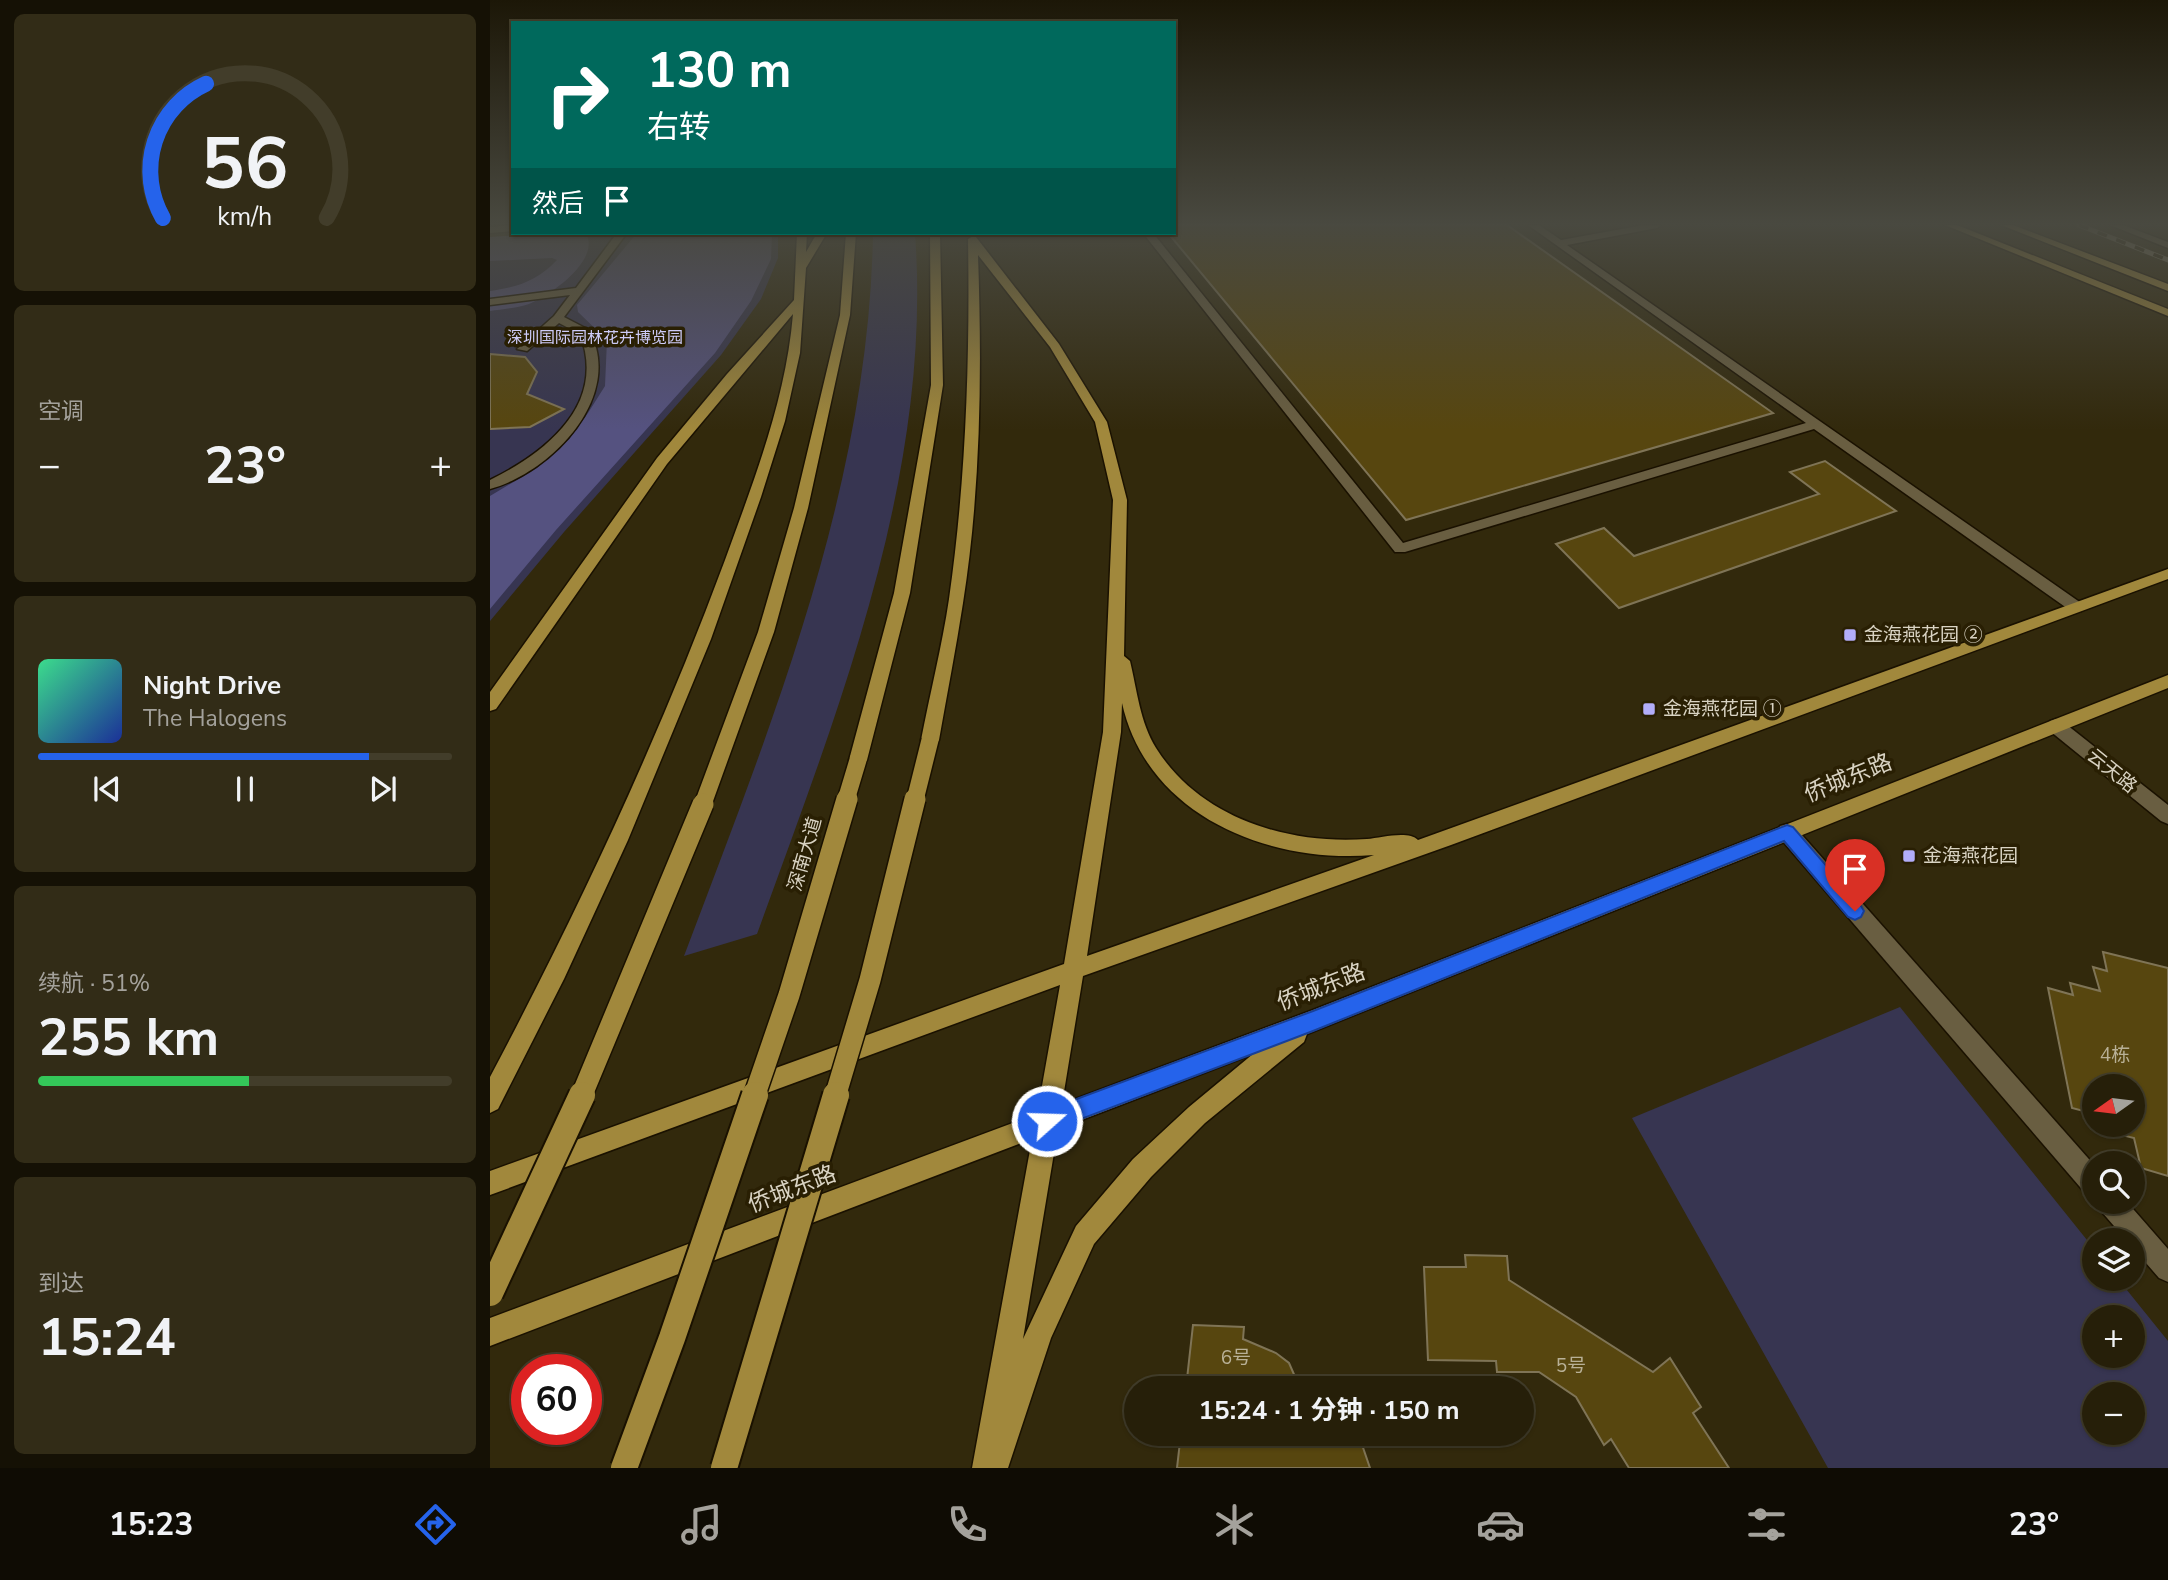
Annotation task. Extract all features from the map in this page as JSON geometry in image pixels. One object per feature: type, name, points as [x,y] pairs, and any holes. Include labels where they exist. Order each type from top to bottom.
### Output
[{"type":"main road","points":[[490,1101],[624,826],[699,650],[747,517],[791,369],[799,294]]},
{"type":"main road","points":[[490,1293],[600,1056],[704,804],[766,632],[801,508],[845,315],[847,294]]},
{"type":"main road","name":"深南大道","points":[[624,1468],[672,1338],[789,995],[858,760],[902,593],[937,385],[936,294]]},
{"type":"main road","points":[[724,1468],[870,980],[929,740],[956,601],[969,482],[974,294]]},
{"type":"main road","points":[[987,1468],[1093,860],[1112,732],[1117,640],[1120,500],[1101,422],[1055,346],[1015,294]]},
{"type":"main road","points":[[2120,294],[2168,313]]},
{"type":"main road","points":[[490,705],[662,461],[731,377],[799,301]]},
{"type":"main road","points":[[490,1183],[1444,839],[2168,574]]},
{"type":"main road","points":[[1117,640],[1136,725],[1157,762],[1178,788],[1216,816],[1265,836],[1318,848],[1365,849],[1444,839]]},
{"type":"main road","name":"侨城东路","points":[[490,1332],[1313,1021],[2168,681]]},
{"type":"main road","points":[[995,1468],[1038,1335],[1085,1235],[1142,1168],[1197,1115],[1313,1021]]},
{"type":"street","points":[[490,302],[554,294]]},
{"type":"street","points":[[523,349],[558,318],[578,294]]},
{"type":"street","points":[[1196,294],[1400,549],[1817,424]]},
{"type":"street","points":[[1632,294],[2076,607]]},
{"type":"street","points":[[490,485],[514,474],[550,448],[573,424],[589,397],[595,372],[585,332],[558,318]]},
{"type":"street","name":"云天路","points":[[2056,726],[2168,816]]},
{"type":"street","points":[[1787,832],[2082,1170]]},
{"type":"street","points":[[2120,1214],[2168,1269]]},
{"type":"green space","name":"深圳国际园林花卉博览园","points":[[490,294],[763,294],[721,355],[564,532],[490,621]]},
{"type":"green space","points":[[869,294],[916,294],[917,323],[909,413],[894,502],[873,590],[818,764],[757,934],[684,956],[750,780],[810,602],[835,511],[854,420]]},
{"type":"green space","points":[[1900,1007],[2082,1234],[2082,1291],[2128,1291],[2139,1305],[2082,1305],[2082,1368],[2145,1368],[2145,1312],[2168,1341],[2168,1468],[1828,1468],[1632,1118]]},
{"type":"shaded area","points":[[490,294],[548,294],[529,304],[490,311]]},
{"type":"shaded area","points":[[587,294],[755,294],[715,353],[556,530],[490,609],[490,496],[537,468],[569,439],[605,386],[607,340],[578,312],[577,305]]},
{"type":"building","points":[[1218,294],[1604,294],[1773,413],[1406,520]]},
{"type":"building","points":[[490,354],[525,357],[537,372],[527,394],[564,409],[530,427],[490,429]]},
{"type":"building","points":[[1825,461],[1896,511],[1619,608],[1556,544],[1604,528],[1634,556],[1819,494],[1790,472]]},
{"type":"building","points":[[2103,952],[2168,968],[2168,1176],[2145,1169],[2145,1151],[2137,1151],[2134,1138],[2146,1138],[2146,1074],[2082,1074],[2082,1111],[2072,1108],[2048,988],[2073,995],[2070,983],[2100,991],[2093,967],[2107,971]]},
{"type":"building","points":[[1465,1255],[1507,1256],[1509,1280],[1653,1372],[1670,1358],[1701,1407],[1693,1413],[1729,1468],[1629,1468],[1611,1439],[1604,1445],[1576,1397],[1539,1372],[1497,1372],[1496,1361],[1428,1360],[1424,1267],[1466,1267]]},
{"type":"building","points":[[1193,1325],[1244,1327],[1243,1339],[1276,1353],[1289,1363],[1295,1376],[1187,1376]]},
{"type":"building","points":[[1180,1446],[1362,1446],[1370,1468],[1177,1468]]},
{"type":"place","name":"金海燕花园 ②","points":[[1850,635]]},
{"type":"place","name":"金海燕花园 ①","points":[[1649,709]]},
{"type":"place","name":"金海燕花园","points":[[1909,856]]},
{"type":"route","points":[[1047,1121],[1313,1021],[1787,832],[1855,911]]}]
